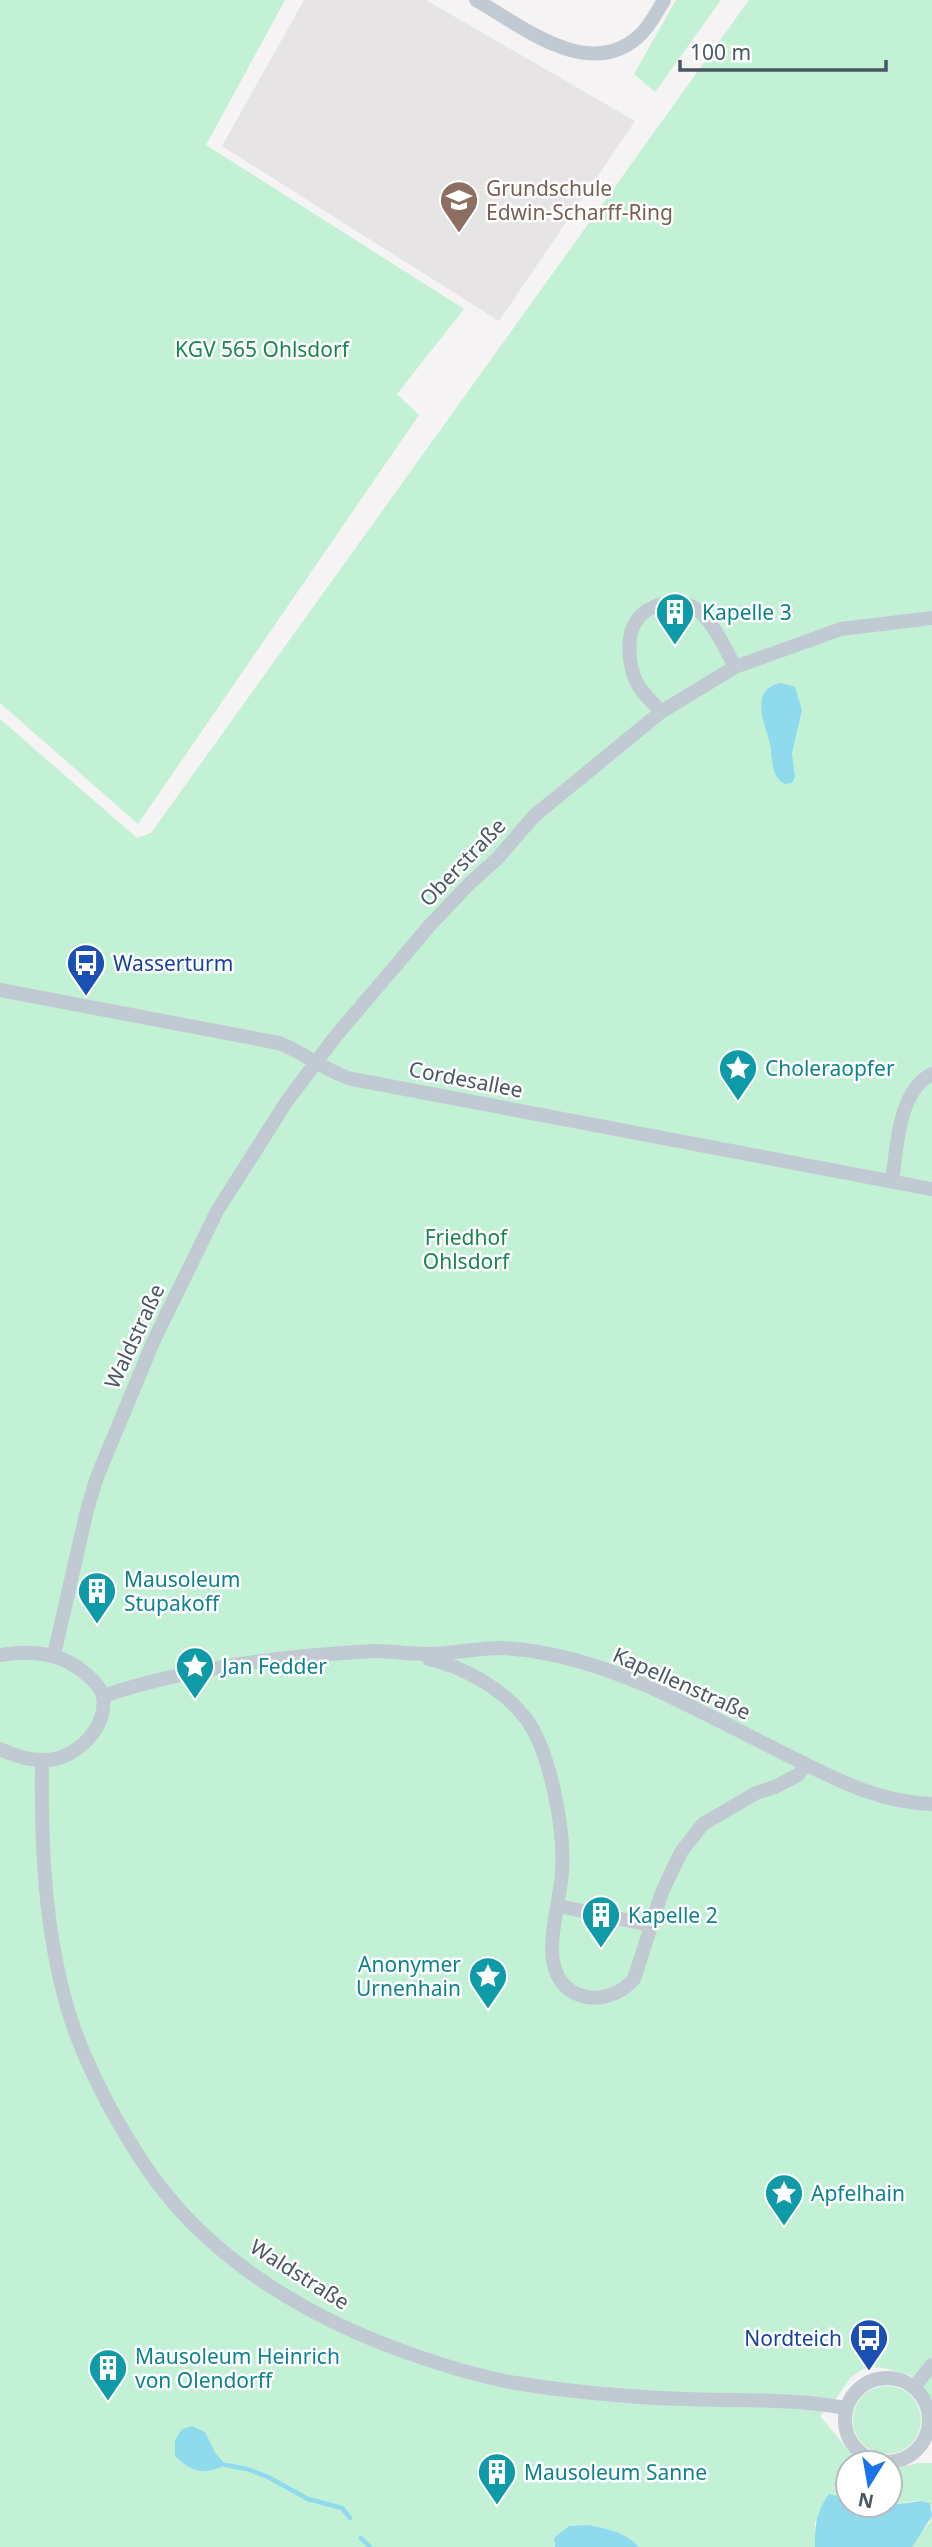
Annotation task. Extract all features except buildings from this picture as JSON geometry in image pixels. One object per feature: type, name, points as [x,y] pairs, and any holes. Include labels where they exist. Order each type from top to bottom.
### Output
[{"type":"street","points":[[476,0],[557,46],[593,54],[614,51],[634,41],[649,25],[664,0]]},
{"type":"street","points":[[662,712],[637,683],[630,661],[630,639],[634,624],[647,611],[661,603],[682,603],[699,611],[718,634],[735,667]]},
{"type":"street","name":"Oberstraße","points":[[315,1062],[431,924],[498,858],[534,817],[662,712],[735,667],[841,629],[932,618]]},
{"type":"street","name":"Cordesallee","points":[[0,990],[279,1044],[338,1075],[352,1079],[932,1189]]},
{"type":"street","name":"Waldstraße","points":[[54,1655],[87,1510],[130,1393],[217,1211],[315,1062]]},
{"type":"street","points":[[892,1181],[906,1106],[912,1090],[923,1078],[932,1074]]},
{"type":"street","name":"Kapellenstraße","points":[[103,1696],[141,1683],[233,1665],[377,1651],[411,1653],[503,1648],[557,1656],[605,1670],[650,1687],[806,1765],[884,1799],[908,1804],[932,1804]]},
{"type":"street","points":[[0,1655],[23,1652],[54,1655],[80,1669],[96,1683],[103,1696],[102,1715],[94,1732],[68,1754],[42,1760],[13,1755],[0,1749]]},
{"type":"street","name":"Kapellenstraße","points":[[411,1653],[448,1664],[494,1688],[525,1716],[539,1743],[560,1819],[563,1868],[552,1941],[555,1969],[569,1988],[588,1998],[613,1996],[634,1979],[662,1892],[681,1852],[702,1824],[747,1797],[798,1775],[806,1765]]},
{"type":"street","name":"Waldstraße","points":[[42,1760],[41,1838],[47,1904],[68,2011],[94,2079],[156,2182],[189,2219],[242,2265],[292,2299],[372,2340],[427,2360],[512,2382],[638,2396],[788,2401],[846,2408]]},
{"type":"street","points":[[559,1906],[650,1925]]},
{"type":"street","points":[[914,2387],[932,2365]]},
{"type":"street","points":[[896,2378],[914,2387],[924,2399],[929,2415],[928,2444],[904,2459],[891,2462],[866,2457],[850,2441],[844,2419],[846,2408],[855,2391],[876,2379],[896,2378]]},
{"type":"shaded area","name":"Grundschule Edwin-Scharff-Ring","points":[[304,0],[426,0],[635,121],[499,321],[222,146]]},
{"type":"green space","name":"KGV 565 Ohlsdorf","points":[[0,0],[285,0],[206,145],[464,309],[397,394],[419,415],[138,824],[0,703]]},
{"type":"green space","points":[[676,0],[721,0],[655,92],[634,74]]},
{"type":"green space","name":"Friedhof Ohlsdorf","points":[[749,0],[932,0],[932,2399],[910,2375],[879,2367],[863,2369],[851,2377],[820,2416],[848,2449],[834,2449],[834,2501],[815,2522],[815,2547],[639,2547],[615,2532],[598,2527],[569,2526],[553,2544],[555,2547],[0,2547],[0,719],[137,838],[151,833]]},
{"type":"green space","points":[[880,2387],[894,2387],[906,2392],[915,2401],[920,2413],[918,2433],[904,2449],[870,2449],[859,2439],[854,2427],[854,2413],[859,2401],[868,2392]]},
{"type":"green space","points":[[932,2463],[932,2508],[930,2503],[922,2501],[904,2502],[904,2467]]},
{"type":"green space","points":[[932,2516],[932,2547],[912,2547],[912,2543]]},
{"type":"water","points":[[781,683],[795,687],[802,710],[792,753],[795,777],[792,783],[785,784],[774,772],[761,708],[765,692],[771,686]]},
{"type":"water","points":[[192,2426],[205,2432],[216,2454],[226,2465],[199,2471],[187,2466],[175,2456],[175,2440],[182,2429]]},
{"type":"water","points":[[829,2494],[834,2495],[834,2519],[904,2519],[904,2503],[922,2501],[930,2503],[932,2516],[912,2547],[815,2547],[815,2532],[821,2507]]},
{"type":"water","points":[[588,2525],[622,2535],[639,2547],[555,2547],[554,2538],[569,2526]]},
{"type":"waterway","points":[[226,2465],[247,2469],[308,2499],[342,2508],[350,2518]]},
{"type":"waterway","points":[[361,2538],[370,2547]]},
{"type":"place","name":"Grundschule Edwin-Scharff-Ring","points":[[459,234]]},
{"type":"place","name":"Kapelle 3","points":[[675,646]]},
{"type":"place","name":"Wasserturm","points":[[86,997]]},
{"type":"place","name":"Choleraopfer","points":[[738,1102]]},
{"type":"place","name":"Mausoleum Stupakoff","points":[[97,1625]]},
{"type":"place","name":"Jan Fedder","points":[[195,1700]]},
{"type":"place","name":"Kapelle 2","points":[[601,1949]]},
{"type":"place","name":"Anonymer Urnenhain","points":[[488,2010]]},
{"type":"place","name":"Apfelhain","points":[[784,2227]]},
{"type":"place","name":"Nordteich","points":[[869,2372]]},
{"type":"place","name":"Mausoleum Heinrich von Olendorff","points":[[108,2402]]},
{"type":"place","name":"Mausoleum Sanne","points":[[497,2506]]}]
